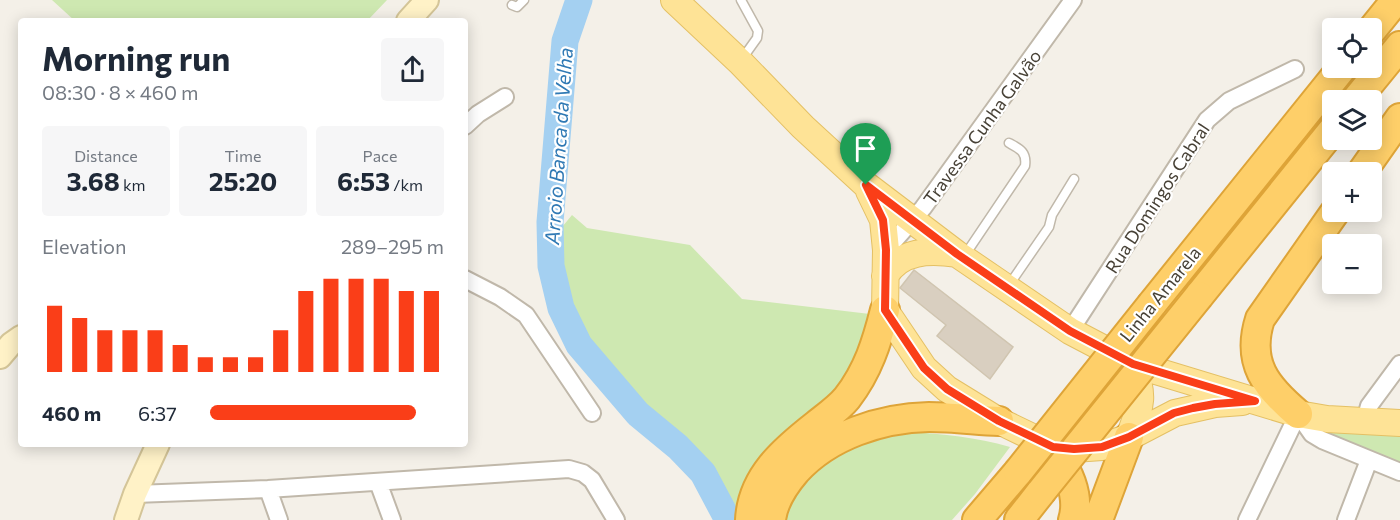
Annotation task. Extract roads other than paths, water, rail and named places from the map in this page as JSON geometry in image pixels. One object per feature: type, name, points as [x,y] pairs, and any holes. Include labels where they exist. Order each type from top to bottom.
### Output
[{"type":"highway","points":[[1381,18],[1396,0]]},
{"type":"highway","points":[[1364,90],[1400,46]]},
{"type":"highway","name":"Linha Amarela","points":[[977,520],[1334,78]]},
{"type":"highway","points":[[1369,162],[1400,118]]},
{"type":"highway","name":"Linha Amarela","points":[[1019,520],[1322,143]]},
{"type":"highway","points":[[1298,414],[1270,389],[1254,351],[1255,334],[1260,319],[1328,222]]},
{"type":"highway","points":[[750,520],[751,503],[758,485],[770,467],[792,444],[845,400],[860,379],[872,357],[885,310]]},
{"type":"highway","points":[[771,520],[777,498],[794,473],[824,446],[850,434],[879,424],[908,419],[931,417],[999,421]]},
{"type":"highway","points":[[1098,520],[1129,437]]},
{"type":"highway","points":[[1053,447],[1074,493],[1073,520]]},
{"type":"highway","points":[[965,520],[1010,480]]},
{"type":"main road","points":[[676,1],[803,127],[860,179],[960,256],[1070,331],[1133,364],[1298,414],[1328,419],[1400,423]]},
{"type":"main road","points":[[860,179],[883,220],[886,250],[885,310],[924,368],[947,389],[999,421],[1053,447],[1074,449],[1102,447],[1129,437],[1174,413],[1215,404],[1255,401]]},
{"type":"main road","points":[[885,276],[891,266],[909,256],[937,251],[960,256]]},
{"type":"main road","points":[[1129,437],[1142,403],[1141,389],[1133,364]]},
{"type":"street","points":[[411,18],[428,0]]},
{"type":"street","name":"Travessa Cunha Galvão","points":[[886,250],[923,208],[1074,0]]},
{"type":"street","name":"Rua Domingos Cabral","points":[[1070,331],[1206,120],[1229,101],[1294,69]]},
{"type":"street","points":[[468,123],[505,97]]},
{"type":"street","points":[[468,281],[500,297],[526,315],[592,413]]},
{"type":"street","points":[[0,357],[18,338]]},
{"type":"street","points":[[1365,420],[1369,406],[1400,364]]},
{"type":"street","points":[[1247,520],[1298,414],[1312,434],[1339,448],[1400,472]]},
{"type":"street","points":[[126,520],[157,447]]},
{"type":"street","points":[[1346,520],[1369,460]]},
{"type":"street","points":[[135,494],[268,489],[569,469],[583,472],[592,480],[616,520]]},
{"type":"street","points":[[378,482],[392,520]]},
{"type":"street","points":[[268,489],[279,520]]},
{"type":"lane","points":[[512,5],[517,7],[524,0]]},
{"type":"lane","points":[[740,62],[753,44],[758,31],[741,0]]},
{"type":"lane","points":[[960,256],[1024,166],[1026,157],[1023,150],[1009,142]]},
{"type":"lane","points":[[860,179],[872,148]]},
{"type":"lane","points":[[1007,288],[1049,226],[1052,215],[1074,179]]},
{"type":"waterway","name":"Arroio Banca da Velha","points":[[579,0],[565,41],[550,222],[551,266],[561,308],[579,345],[638,414],[678,447],[703,473],[728,520]]}]
